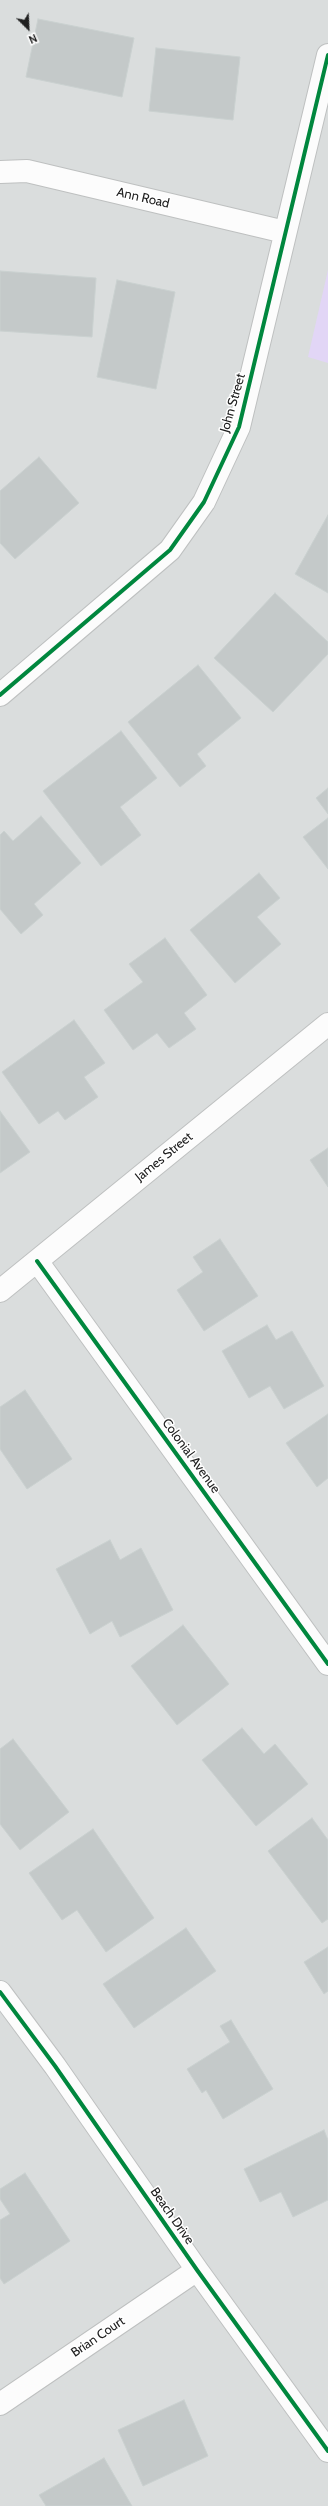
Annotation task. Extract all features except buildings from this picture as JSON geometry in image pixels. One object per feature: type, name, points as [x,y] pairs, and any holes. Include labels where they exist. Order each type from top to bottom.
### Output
[{"type":"street","name":"John Street","points":[[0,695],[170,550],[204,502],[239,427],[328,54]]},
{"type":"street","name":"Ann Road","points":[[0,172],[27,171],[285,232]]},
{"type":"street","name":"James Street","points":[[0,1291],[328,1024]]},
{"type":"street","name":"Colonial Avenue","points":[[37,1261],[328,1664]]},
{"type":"street","name":"Beach Drive","points":[[0,1992],[55,2066],[197,2270],[328,2451]]},
{"type":"street","name":"Brian Court","points":[[0,2404],[197,2270]]},
{"type":"shaded area","points":[[0,0],[328,0],[328,2506],[0,2506]]},
{"type":"shaded area","points":[[328,270],[328,363],[308,357]]},
{"type":"cycle path","points":[[0,695],[170,550],[204,502],[239,427],[328,55]]},
{"type":"cycle path","points":[[37,1261],[328,1664]]},
{"type":"cycle path","points":[[0,1992],[55,2066],[197,2270],[328,2451]]}]
